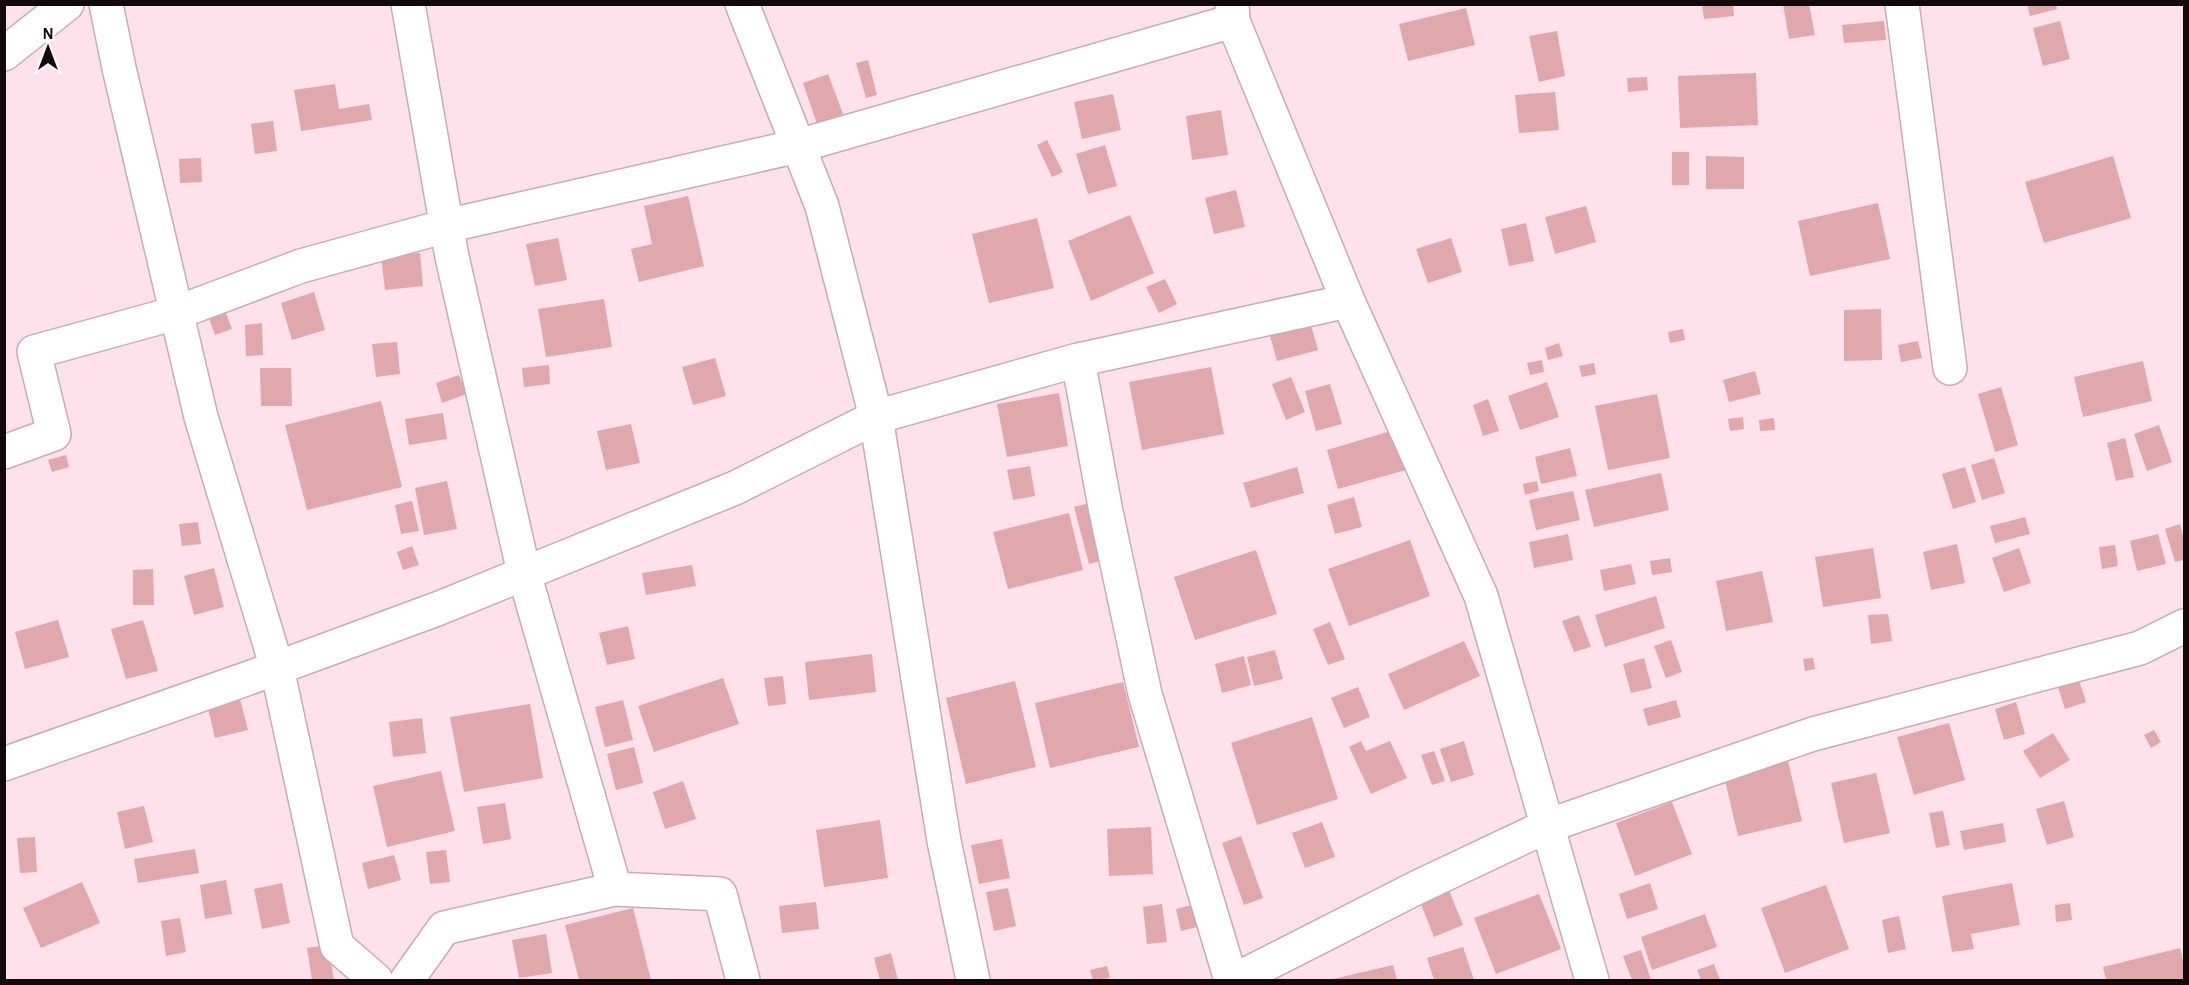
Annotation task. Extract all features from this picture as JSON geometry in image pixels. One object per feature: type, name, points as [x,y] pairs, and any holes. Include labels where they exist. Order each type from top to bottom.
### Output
[{"type":"street","points":[[4,54],[67,4]]},
{"type":"street","points":[[106,4],[201,417],[278,668],[337,946],[376,981]]},
{"type":"street","points":[[408,4],[452,257],[524,573],[615,889]]},
{"type":"street","points":[[742,4],[822,206],[876,417],[944,841],[973,981]]},
{"type":"street","points":[[1902,4],[1950,368]]},
{"type":"street","points":[[4,452],[54,434],[34,352],[176,313],[301,266],[446,226],[798,146],[1233,13],[1348,301],[1480,597],[1592,981]]},
{"type":"street","points":[[4,764],[278,668],[437,609],[735,488],[876,417],[1078,360],[1348,301]]},
{"type":"street","points":[[1078,360],[1106,512],[1145,694],[1233,981],[1418,887],[1547,826],[1813,734],[2140,648],[2184,626]]},
{"type":"street","points":[[407,981],[444,928],[615,889],[720,894],[743,981]]},
{"type":"building","points":[[1702,4],[1733,4],[1734,16],[1704,19]]},
{"type":"building","points":[[1783,4],[1809,4],[1815,35],[1789,39]]},
{"type":"building","points":[[2027,4],[2056,4],[2057,9],[2030,16]]},
{"type":"building","points":[[1466,8],[1475,45],[1408,61],[1399,24]]},
{"type":"building","points":[[1884,21],[1886,40],[1844,43],[1842,25]]},
{"type":"building","points":[[2060,21],[2070,59],[2043,66],[2033,28]]},
{"type":"building","points":[[1557,31],[1565,76],[1539,82],[1529,36]]},
{"type":"building","points":[[868,60],[877,95],[866,98],[856,63]]},
{"type":"building","points":[[1756,73],[1758,125],[1680,128],[1678,76]]},
{"type":"building","points":[[828,74],[843,114],[817,124],[803,83]]},
{"type":"building","points":[[1647,77],[1648,90],[1628,92],[1627,78]]},
{"type":"building","points":[[335,84],[339,109],[369,104],[372,120],[301,131],[294,90]]},
{"type":"building","points":[[1555,92],[1559,130],[1519,133],[1515,95]]},
{"type":"building","points":[[1113,94],[1121,130],[1082,139],[1074,102]]},
{"type":"building","points":[[1221,110],[1228,155],[1192,160],[1186,116]]},
{"type":"building","points":[[273,121],[277,151],[255,154],[251,124]]},
{"type":"building","points":[[1047,140],[1063,172],[1052,177],[1037,145]]},
{"type":"building","points":[[1105,145],[1117,186],[1088,194],[1076,154]]},
{"type":"building","points":[[1672,152],[1689,152],[1689,185],[1672,185]]},
{"type":"building","points":[[1706,156],[1744,157],[1744,189],[1706,189]]},
{"type":"building","points":[[2113,156],[2131,218],[2044,243],[2025,182]]},
{"type":"building","points":[[201,158],[202,182],[180,183],[179,159]]},
{"type":"building","points":[[1236,190],[1245,227],[1214,234],[1205,198]]},
{"type":"building","points":[[688,196],[704,266],[639,282],[631,249],[652,244],[644,206]]},
{"type":"building","points":[[1878,203],[1890,259],[1810,276],[1798,221]]},
{"type":"building","points":[[1586,206],[1596,242],[1555,254],[1545,217]]},
{"type":"building","points":[[1130,215],[1154,273],[1091,301],[1068,241]]},
{"type":"building","points":[[1037,218],[1054,288],[989,303],[972,234]]},
{"type":"building","points":[[1526,223],[1534,261],[1509,266],[1501,229]]},
{"type":"building","points":[[558,238],[567,280],[535,286],[526,244]]},
{"type":"building","points":[[1451,238],[1462,272],[1428,283],[1416,249]]},
{"type":"building","points":[[420,253],[423,286],[385,290],[381,256]]},
{"type":"building","points":[[1165,279],[1177,304],[1159,313],[1146,287]]},
{"type":"building","points":[[314,292],[325,330],[292,340],[281,303]]},
{"type":"building","points":[[604,299],[612,347],[546,357],[538,309]]},
{"type":"building","points":[[224,308],[232,329],[215,335],[207,313]]},
{"type":"building","points":[[1881,309],[1882,360],[1844,361],[1844,310]]},
{"type":"building","points":[[1310,322],[1318,350],[1277,361],[1269,332]]},
{"type":"building","points":[[262,323],[263,355],[246,356],[245,325]]},
{"type":"building","points":[[1683,329],[1685,340],[1670,343],[1668,332]]},
{"type":"building","points":[[1918,341],[1922,358],[1901,362],[1898,345]]},
{"type":"building","points":[[397,342],[400,374],[376,377],[372,344]]},
{"type":"building","points":[[1559,343],[1563,356],[1548,360],[1545,348]]},
{"type":"building","points":[[715,358],[726,396],[693,405],[682,367]]},
{"type":"building","points":[[1542,360],[1544,372],[1530,375],[1527,363]]},
{"type":"building","points":[[2143,361],[2152,401],[2083,417],[2074,377]]},
{"type":"building","points":[[1594,363],[1596,374],[1582,377],[1579,366]]},
{"type":"building","points":[[549,365],[550,384],[524,387],[522,368]]},
{"type":"building","points":[[1211,367],[1224,434],[1142,450],[1129,382]]},
{"type":"building","points":[[260,368],[291,368],[292,406],[261,406]]},
{"type":"building","points":[[1755,371],[1761,394],[1729,402],[1723,380]]},
{"type":"building","points":[[459,375],[467,394],[442,403],[436,383]]},
{"type":"building","points":[[1291,377],[1305,412],[1286,420],[1272,384]]},
{"type":"building","points":[[1547,382],[1559,417],[1520,430],[1508,396]]},
{"type":"building","points":[[1330,384],[1342,424],[1316,431],[1305,391]]},
{"type":"building","points":[[2001,387],[2018,445],[1995,452],[1978,394]]},
{"type":"building","points":[[1059,393],[1068,446],[1007,457],[997,404]]},
{"type":"building","points":[[1657,394],[1670,458],[1608,470],[1595,406]]},
{"type":"building","points":[[1488,399],[1499,431],[1483,436],[1473,405]]},
{"type":"building","points":[[381,401],[402,487],[307,510],[285,425]]},
{"type":"building","points":[[443,413],[447,439],[409,445],[405,419]]},
{"type":"building","points":[[1743,417],[1744,429],[1730,431],[1728,419]]},
{"type":"building","points":[[1774,418],[1775,430],[1760,431],[1759,420]]},
{"type":"building","points":[[631,424],[640,463],[606,470],[597,431]]},
{"type":"building","points":[[2159,425],[2172,462],[2147,471],[2134,434]]},
{"type":"building","points":[[1394,430],[1406,470],[1338,489],[1327,450]]},
{"type":"building","points":[[2125,438],[2134,477],[2116,481],[2107,443]]},
{"type":"building","points":[[1570,448],[1577,476],[1541,484],[1535,457]]},
{"type":"building","points":[[66,455],[69,467],[52,472],[48,460]]},
{"type":"building","points":[[1994,458],[2005,493],[1982,500],[1971,465]]},
{"type":"building","points":[[1030,466],[1035,496],[1013,500],[1007,470]]},
{"type":"building","points":[[1297,467],[1304,493],[1251,508],[1243,483]]},
{"type":"building","points":[[1965,467],[1976,502],[1953,509],[1942,474]]},
{"type":"building","points":[[1661,473],[1669,510],[1594,527],[1585,490]]},
{"type":"building","points":[[447,481],[457,529],[424,535],[415,488]]},
{"type":"building","points":[[1537,481],[1539,491],[1525,495],[1523,484]]},
{"type":"building","points":[[1573,491],[1580,520],[1536,530],[1529,500]]},
{"type":"building","points":[[1354,497],[1362,527],[1335,534],[1327,505]]},
{"type":"building","points":[[412,501],[419,531],[401,534],[395,505]]},
{"type":"building","points":[[1093,502],[1108,559],[1089,564],[1074,507]]},
{"type":"building","points":[[1069,513],[1083,570],[1008,589],[993,532]]},
{"type":"building","points":[[2025,517],[2030,534],[1995,543],[1990,526]]},
{"type":"building","points":[[198,522],[201,544],[182,546],[179,524]]},
{"type":"building","points":[[2180,524],[2184,540],[2184,560],[2175,562],[2165,529]]},
{"type":"building","points":[[1568,534],[1573,560],[1534,568],[1529,542]]},
{"type":"building","points":[[2158,534],[2166,564],[2137,571],[2130,541]]},
{"type":"building","points":[[1410,540],[1430,596],[1349,626],[1328,569]]},
{"type":"building","points":[[1957,544],[1965,583],[1931,590],[1923,552]]},
{"type":"building","points":[[2115,545],[2118,566],[2102,569],[2099,547]]},
{"type":"building","points":[[412,546],[419,565],[403,570],[397,552]]},
{"type":"building","points":[[1873,548],[1881,598],[1823,607],[1815,557]]},
{"type":"building","points":[[2019,548],[2031,583],[2004,592],[1992,558]]},
{"type":"building","points":[[1256,550],[1277,614],[1195,640],[1174,577]]},
{"type":"building","points":[[1670,558],[1672,572],[1652,575],[1650,561]]},
{"type":"building","points":[[1631,564],[1636,584],[1604,591],[1600,570]]},
{"type":"building","points":[[692,565],[696,586],[646,595],[642,573]]},
{"type":"building","points":[[214,568],[224,607],[194,615],[184,576]]},
{"type":"building","points":[[153,569],[154,605],[133,605],[133,570]]},
{"type":"building","points":[[1762,571],[1773,622],[1726,631],[1716,581]]},
{"type":"building","points":[[1656,596],[1665,628],[1605,647],[1595,615]]},
{"type":"building","points":[[1888,614],[1892,641],[1871,644],[1868,615]]},
{"type":"building","points":[[1579,615],[1591,647],[1574,652],[1562,621]]},
{"type":"building","points":[[58,620],[69,657],[25,669],[15,632]]},
{"type":"building","points":[[143,620],[158,671],[126,679],[111,629]]},
{"type":"building","points":[[1330,622],[1345,659],[1328,665],[1313,629]]},
{"type":"building","points":[[628,626],[635,659],[607,665],[599,633]]},
{"type":"building","points":[[1671,640],[1682,672],[1666,678],[1654,646]]},
{"type":"building","points":[[1464,641],[1480,676],[1404,710],[1388,674]]},
{"type":"building","points":[[1275,650],[1283,679],[1254,686],[1247,657]]},
{"type":"building","points":[[872,654],[876,692],[809,700],[805,662]]},
{"type":"building","points":[[1244,656],[1251,685],[1222,693],[1215,664]]},
{"type":"building","points":[[1644,658],[1652,688],[1631,693],[1623,664]]},
{"type":"building","points":[[1813,658],[1815,669],[1805,671],[1803,659]]},
{"type":"building","points":[[2076,671],[2086,702],[2065,709],[2055,678]]},
{"type":"building","points":[[783,676],[786,704],[768,706],[764,678]]},
{"type":"building","points":[[723,678],[739,724],[654,752],[638,706]]},
{"type":"building","points":[[1015,681],[1036,767],[966,784],[946,698]]},
{"type":"building","points":[[1123,682],[1139,747],[1050,768],[1035,703]]},
{"type":"building","points":[[1358,687],[1370,717],[1344,728],[1331,698]]},
{"type":"building","points":[[239,695],[248,730],[215,738],[207,704]]},
{"type":"building","points":[[623,700],[633,740],[605,747],[595,707]]},
{"type":"building","points":[[1676,700],[1681,717],[1648,726],[1643,709]]},
{"type":"building","points":[[2016,702],[2025,734],[2004,740],[1995,709]]},
{"type":"building","points":[[530,704],[543,778],[464,792],[450,717]]},
{"type":"building","points":[[1312,717],[1338,799],[1257,825],[1231,743]]},
{"type":"building","points":[[422,718],[426,753],[393,757],[389,722]]},
{"type":"building","points":[[1949,723],[1965,780],[1914,795],[1897,737]]},
{"type":"building","points":[[2154,730],[2161,742],[2151,748],[2144,735]]},
{"type":"building","points":[[2053,733],[2070,760],[2040,778],[2023,751]]},
{"type":"building","points":[[1361,741],[1366,751],[1390,741],[1407,778],[1371,794],[1349,747]]},
{"type":"building","points":[[1464,741],[1474,775],[1451,782],[1440,749]]},
{"type":"building","points":[[634,747],[643,783],[616,790],[607,754]]},
{"type":"building","points":[[1434,751],[1445,781],[1432,785],[1421,755]]},
{"type":"building","points":[[1788,761],[1802,821],[1738,836],[1724,776]]},
{"type":"building","points":[[441,771],[455,831],[387,847],[373,786]]},
{"type":"building","points":[[1876,773],[1890,833],[1844,843],[1831,783]]},
{"type":"building","points":[[683,781],[696,819],[665,829],[653,792]]},
{"type":"building","points":[[2064,801],[2074,837],[2047,845],[2036,809]]},
{"type":"building","points":[[1672,802],[1692,854],[1635,876],[1616,823]]},
{"type":"building","points":[[505,803],[511,839],[483,844],[477,807]]},
{"type":"building","points":[[144,806],[153,842],[125,849],[117,812]]},
{"type":"building","points":[[1943,811],[1950,845],[1936,848],[1929,813]]},
{"type":"building","points":[[880,820],[888,878],[824,887],[816,830]]},
{"type":"building","points":[[1322,822],[1335,857],[1305,868],[1292,833]]},
{"type":"building","points":[[2003,823],[2006,842],[1964,850],[1960,831]]},
{"type":"building","points":[[1151,827],[1153,874],[1109,876],[1107,829]]},
{"type":"building","points":[[1241,836],[1263,898],[1244,905],[1222,843]]},
{"type":"building","points":[[35,837],[37,872],[20,873],[17,838]]},
{"type":"building","points":[[1002,839],[1010,878],[979,884],[971,845]]},
{"type":"building","points":[[195,849],[199,873],[138,883],[134,859]]},
{"type":"building","points":[[446,850],[450,882],[430,884],[426,852]]},
{"type":"building","points":[[394,855],[401,880],[368,889],[362,863]]},
{"type":"building","points":[[226,880],[232,914],[205,919],[200,885]]},
{"type":"building","points":[[82,882],[100,923],[41,948],[23,908]]},
{"type":"building","points":[[282,883],[290,923],[262,929],[254,889]]},
{"type":"building","points":[[1650,883],[1658,909],[1627,919],[1619,894]]},
{"type":"building","points":[[2012,883],[2020,925],[1971,934],[1974,949],[1952,952],[1942,896]]},
{"type":"building","points":[[1826,885],[1849,949],[1785,973],[1761,908]]},
{"type":"building","points":[[1008,888],[1016,926],[994,931],[986,892]]},
{"type":"building","points":[[1448,888],[1463,925],[1434,937],[1419,899]]},
{"type":"building","points":[[1539,894],[1561,949],[1496,974],[1474,918]]},
{"type":"building","points":[[816,902],[819,929],[782,933],[779,906]]},
{"type":"building","points":[[1200,903],[1205,925],[1181,931],[1176,909]]},
{"type":"building","points":[[2070,903],[2072,920],[2056,922],[2055,905]]},
{"type":"building","points":[[1162,904],[1167,942],[1147,944],[1143,907]]},
{"type":"building","points":[[633,908],[651,980],[579,980],[565,925]]},
{"type":"building","points":[[1705,914],[1717,947],[1652,970],[1641,937]]},
{"type":"building","points":[[1899,916],[1906,949],[1888,953],[1882,920]]},
{"type":"building","points":[[180,918],[186,952],[166,956],[161,921]]},
{"type":"building","points":[[546,934],[552,973],[519,978],[512,940]]},
{"type":"building","points":[[328,945],[334,980],[312,980],[307,948]]},
{"type":"building","points":[[1463,947],[1474,980],[1434,980],[1427,958]]},
{"type":"building","points":[[2180,948],[2184,965],[2184,980],[2106,980],[2103,967]]},
{"type":"building","points":[[1641,950],[1651,980],[1632,980],[1623,956]]},
{"type":"building","points":[[891,953],[898,980],[880,980],[874,958]]},
{"type":"building","points":[[1714,964],[1720,980],[1701,980],[1697,970]]},
{"type":"building","points":[[1393,965],[1397,980],[1329,980]]},
{"type":"building","points":[[1107,966],[1110,978],[1093,980],[1090,970]]}]
